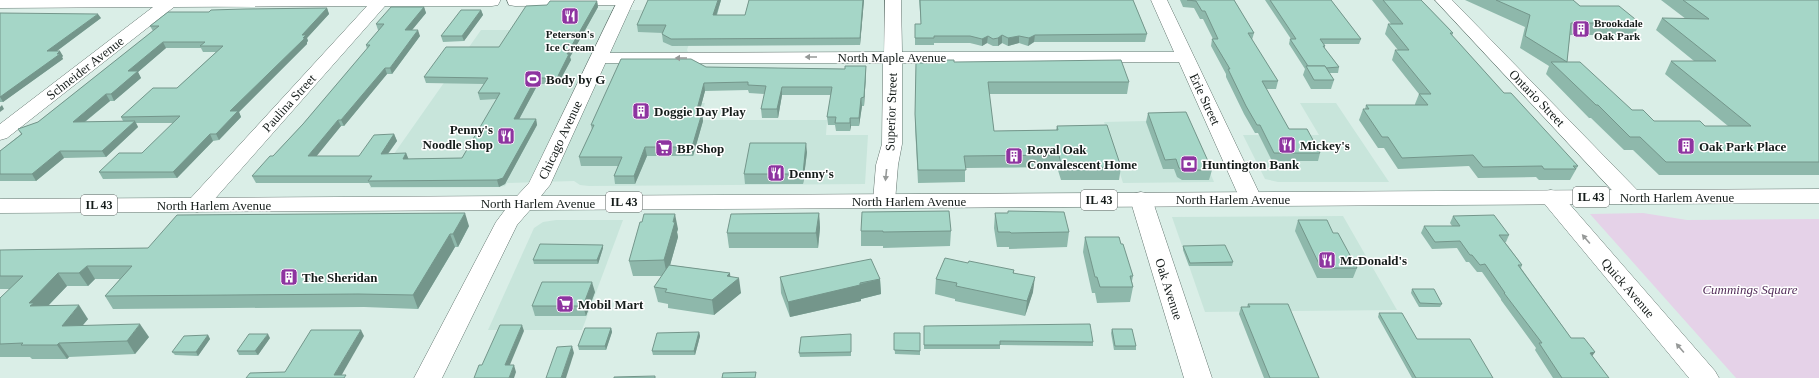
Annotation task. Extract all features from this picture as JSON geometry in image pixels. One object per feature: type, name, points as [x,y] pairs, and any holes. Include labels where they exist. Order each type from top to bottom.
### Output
[{"type":"street","points":[[516,1],[626,0]]},
{"type":"street","name":"Chicago Avenue","points":[[428,378],[507,222],[539,185],[626,0]]},
{"type":"street","name":"Superior Street","points":[[884,201],[887,165],[892,144],[893,0]]},
{"type":"street","name":"Erie Street","points":[[1159,0],[1251,199]]},
{"type":"street","name":"Ontario Street","points":[[1443,0],[1631,197]]},
{"type":"street","name":"Paulina Street","points":[[197,205],[381,1]]},
{"type":"street","points":[[0,3],[492,1]]},
{"type":"street","name":"Schneider Avenue","points":[[0,134],[170,2]]},
{"type":"street","name":"North Maple Avenue","points":[[599,58],[1185,57]]},
{"type":"street","name":"North Harlem Avenue","points":[[0,206],[1819,196]]},
{"type":"street","name":"Quick Avenue","points":[[1551,197],[1705,378]]},
{"type":"street","name":"Oak Avenue","points":[[1141,199],[1198,378]]},
{"type":"shaded area","points":[[546,10],[647,10],[692,35],[687,50],[695,67],[684,103],[705,103],[700,120],[827,120],[826,135],[868,135],[865,184],[589,186],[580,185],[574,181],[507,183],[505,186],[499,187],[370,188],[481,30],[534,30]]},
{"type":"shaded area","points":[[1300,103],[1336,103],[1389,182],[1278,182],[1265,179],[1243,135],[1319,135]]},
{"type":"shaded area","points":[[1188,120],[1214,182],[1123,183],[1104,122]]},
{"type":"shaded area","points":[[1343,216],[1397,310],[1205,312],[1172,217]]},
{"type":"shaded area","points":[[556,220],[623,220],[582,330],[488,330],[534,228],[543,222]]},
{"type":"green space","name":"Cummings Square","points":[[1643,213],[1687,220],[1819,219],[1819,378],[1736,378],[1590,214]]},
{"type":"building","points":[[648,0],[718,0],[713,15],[745,15],[749,0],[863,0],[860,38],[671,39],[662,34],[666,25],[637,25]]},
{"type":"building","points":[[920,0],[1133,0],[1147,34],[1035,35],[1029,38],[1019,36],[1008,38],[1002,35],[993,39],[988,36],[982,39],[970,36],[934,36],[934,38],[915,38],[915,24],[921,24]]},
{"type":"building","points":[[1187,0],[1234,0],[1254,33],[1248,33],[1278,81],[1262,81],[1289,129],[1307,129],[1320,153],[1274,153],[1260,125],[1257,125],[1246,106],[1228,69],[1230,69],[1212,39],[1218,39],[1205,11],[1202,11],[1196,1]]},
{"type":"building","points":[[1270,0],[1331,0],[1361,39],[1320,39],[1325,46],[1323,46],[1339,67],[1326,68],[1325,66],[1308,66],[1290,39],[1296,39]]},
{"type":"building","points":[[1383,0],[1421,0],[1453,33],[1450,33],[1504,93],[1511,93],[1578,166],[1573,166],[1576,169],[1544,169],[1542,166],[1483,167],[1473,155],[1402,158],[1388,137],[1382,137],[1363,109],[1369,109],[1366,105],[1428,105],[1419,94],[1431,94],[1395,50],[1409,50],[1388,24],[1403,24]]},
{"type":"building","points":[[1496,0],[1573,0],[1580,6],[1619,6],[1640,23],[1571,23],[1567,62],[1525,36],[1530,15]]},
{"type":"building","points":[[1683,0],[1819,0],[1819,162],[1666,162],[1640,137],[1630,137],[1551,62],[1580,62],[1632,110],[1643,110],[1654,121],[1700,121],[1705,126],[1751,126],[1671,61],[1716,61],[1662,18],[1709,19]]},
{"type":"building","points":[[550,1],[597,1],[567,54],[569,54],[557,78],[536,78],[514,119],[536,119],[503,178],[497,180],[368,181],[372,176],[252,176],[303,124],[370,45],[366,45],[384,24],[376,24],[391,7],[424,7],[405,30],[418,30],[390,68],[385,68],[308,156],[359,156],[374,135],[394,134],[381,154],[406,153],[403,159],[462,158],[500,93],[478,93],[488,78],[424,77],[446,47],[499,47],[526,6],[547,5]]},
{"type":"building","points":[[327,8],[302,35],[306,35],[303,38],[305,38],[230,111],[238,111],[216,134],[210,134],[173,172],[99,172],[119,153],[142,153],[180,116],[121,117],[153,88],[177,88],[223,46],[200,46],[205,42],[163,42],[128,71],[138,71],[111,94],[106,94],[73,122],[135,121],[102,151],[60,151],[32,174],[0,174],[0,151],[22,134],[18,129],[38,122],[159,26],[150,26],[168,12]]},
{"type":"building","points":[[461,10],[481,10],[462,36],[441,36]]},
{"type":"building","points":[[0,13],[98,14],[47,51],[60,51],[57,54],[60,54],[0,97]]},
{"type":"building","points":[[621,59],[691,59],[706,67],[845,69],[845,66],[866,66],[864,97],[861,98],[859,118],[850,118],[850,123],[835,123],[836,117],[827,117],[832,87],[782,87],[777,109],[761,109],[766,86],[748,85],[748,82],[704,83],[696,113],[702,113],[692,147],[645,147],[634,176],[614,176],[622,157],[579,157],[594,125],[591,125]]},
{"type":"building","points":[[938,60],[954,60],[954,62],[1121,60],[1129,82],[988,82],[994,131],[1058,130],[1057,126],[1107,125],[1121,167],[1062,168],[1059,155],[964,156],[966,170],[918,170],[915,114],[916,63],[938,63]]},
{"type":"building","points":[[1306,66],[1325,66],[1334,80],[1314,80]]},
{"type":"building","points":[[1186,112],[1212,170],[1184,170],[1179,168],[1176,159],[1165,160],[1148,113]]},
{"type":"building","name":"Denny's","points":[[750,143],[806,143],[803,174],[744,174]]},
{"type":"building","points":[[949,211],[951,231],[861,231],[862,212]]},
{"type":"building","points":[[1008,211],[1064,212],[1069,232],[998,232],[995,213],[1008,213]]},
{"type":"building","points":[[465,213],[453,234],[450,234],[413,295],[105,296],[132,266],[87,266],[79,273],[58,273],[29,303],[34,303],[30,306],[79,305],[62,326],[140,324],[127,341],[59,343],[57,345],[21,345],[23,343],[0,344],[0,298],[23,276],[0,276],[0,250],[148,248],[177,215]]},
{"type":"building","points":[[819,213],[816,233],[727,233],[731,214]]},
{"type":"building","points":[[644,214],[675,214],[673,222],[675,222],[664,260],[629,261],[640,222],[642,222]]},
{"type":"building","points":[[1494,215],[1509,235],[1499,235],[1522,265],[1518,265],[1571,338],[1584,338],[1595,352],[1590,353],[1609,378],[1562,378],[1539,343],[1542,343],[1504,293],[1485,264],[1480,265],[1472,255],[1470,255],[1460,241],[1435,242],[1424,226],[1460,226],[1453,216]]},
{"type":"building","points":[[1298,220],[1327,220],[1333,233],[1338,233],[1357,268],[1321,268]]},
{"type":"building","points":[[1085,237],[1119,237],[1121,244],[1123,244],[1133,276],[1130,276],[1133,287],[1100,287],[1097,277],[1095,277]]},
{"type":"building","points":[[540,244],[603,245],[597,260],[533,260]]},
{"type":"building","points":[[1225,245],[1233,262],[1190,263],[1183,246]]},
{"type":"building","points":[[945,258],[1014,270],[1013,273],[1035,277],[1027,301],[956,286],[957,283],[936,279]]},
{"type":"building","points":[[871,259],[880,279],[788,302],[780,277]]},
{"type":"building","points":[[669,265],[730,273],[727,276],[739,278],[712,300],[665,292],[667,289],[654,287]]},
{"type":"building","points":[[542,282],[592,282],[583,306],[532,306]]},
{"type":"building","points":[[1412,289],[1434,289],[1442,304],[1420,303]]},
{"type":"building","points":[[1248,304],[1288,304],[1319,378],[1270,378],[1241,307],[1250,307]]},
{"type":"building","points":[[1379,313],[1402,313],[1417,339],[1470,339],[1493,378],[1416,378]]},
{"type":"building","points":[[1090,324],[1093,342],[1000,341],[1000,345],[924,345],[924,326]]},
{"type":"building","points":[[500,325],[522,325],[505,365],[514,365],[509,378],[474,378],[479,365],[482,365]]},
{"type":"building","points":[[585,328],[611,328],[605,346],[578,346]]},
{"type":"building","points":[[1112,329],[1132,329],[1136,346],[1115,346]]},
{"type":"building","points":[[311,330],[361,330],[334,375],[346,375],[344,378],[246,378],[250,373],[285,372]]},
{"type":"building","points":[[699,332],[694,351],[652,351],[657,333]]},
{"type":"building","points":[[894,333],[920,333],[920,351],[894,350]]},
{"type":"building","points":[[249,334],[268,334],[255,351],[237,351]]},
{"type":"building","points":[[851,334],[851,352],[799,353],[801,337]]},
{"type":"building","points":[[208,335],[196,352],[172,352],[184,336]]},
{"type":"building","points":[[572,346],[561,378],[546,378],[557,347]]},
{"type":"building","points":[[756,372],[755,378],[722,378],[723,373]]},
{"type":"building","points":[[655,376],[655,378],[614,378],[614,377]]},
{"type":"place","name":"Peterson's Ice Cream","points":[[570,16]]},
{"type":"place","name":"Brookdale Oak Park","points":[[1581,29]]},
{"type":"place","name":"Body by G","points":[[533,79]]},
{"type":"place","name":"Doggie Day Play","points":[[641,111]]},
{"type":"place","name":"Penny's Noodle Shop","points":[[506,136]]},
{"type":"place","name":"Mickey's","points":[[1287,145]]},
{"type":"place","name":"Oak Park Place","points":[[1686,146]]},
{"type":"place","name":"BP Shop","points":[[664,148]]},
{"type":"place","name":"Royal Oak Convalescent Home","points":[[1014,156]]},
{"type":"place","name":"Huntington Bank","points":[[1189,164]]},
{"type":"place","name":"Denny's","points":[[776,173]]},
{"type":"place","name":"McDonald's","points":[[1327,260]]},
{"type":"place","name":"The Sheridan","points":[[289,277]]},
{"type":"place","name":"Mobil Mart","points":[[565,304]]}]
